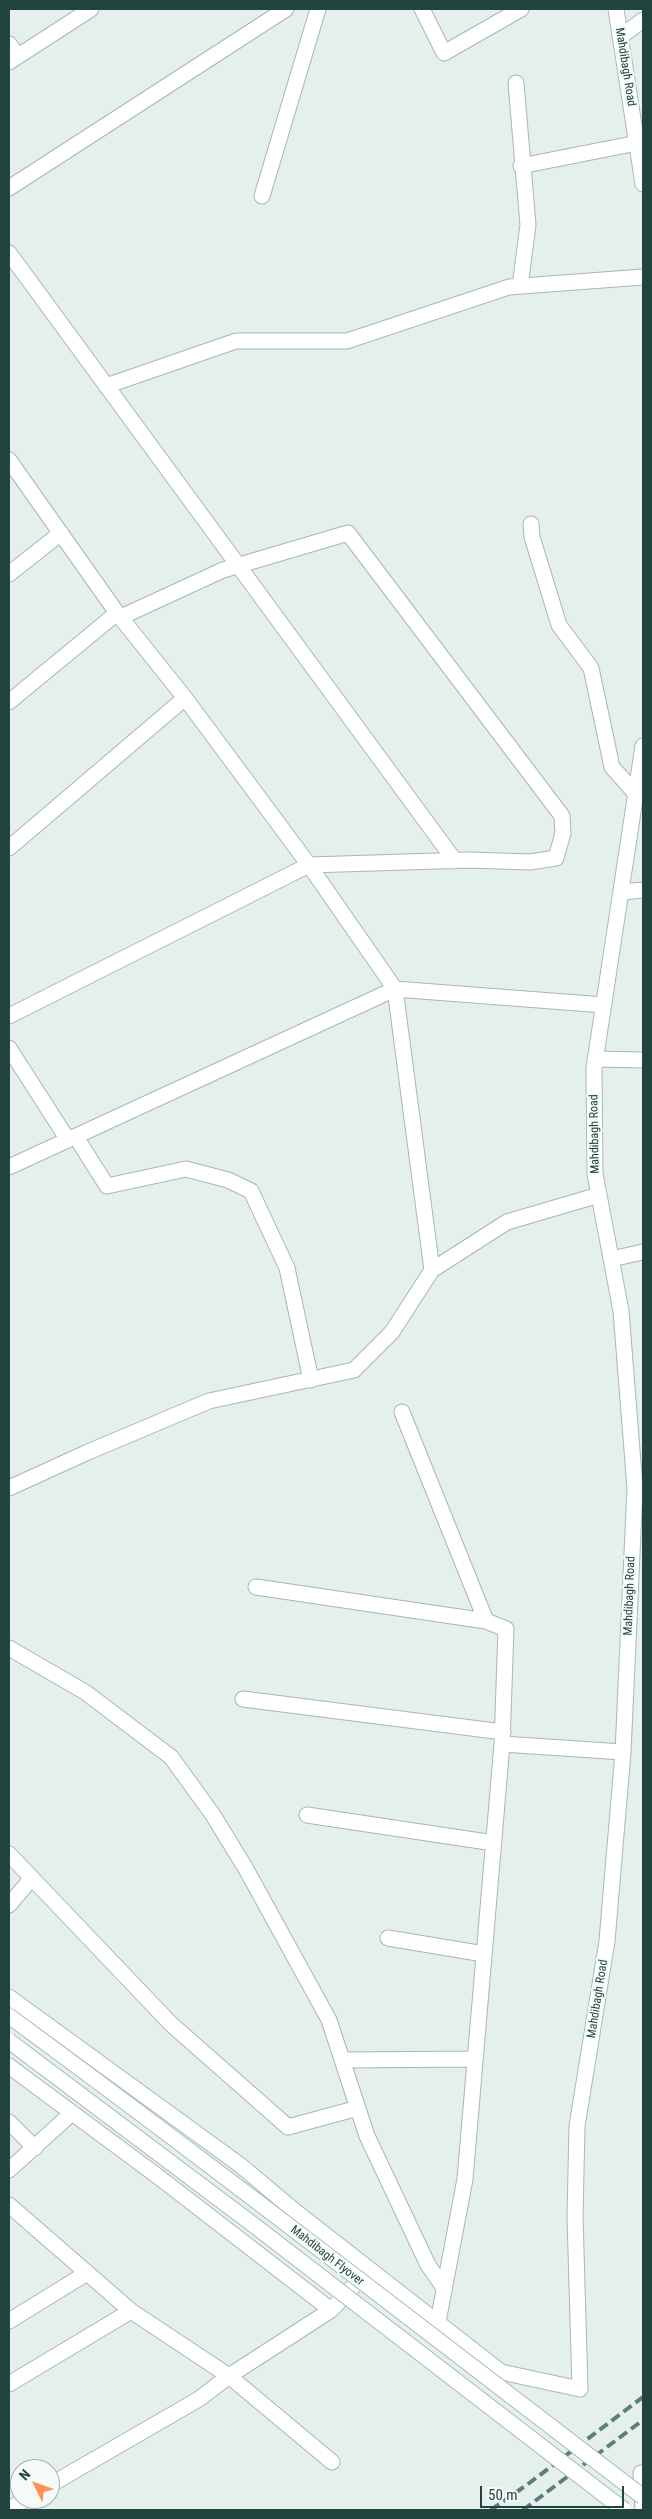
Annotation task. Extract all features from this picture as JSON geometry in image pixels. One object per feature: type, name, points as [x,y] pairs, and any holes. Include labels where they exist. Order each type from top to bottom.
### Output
[{"type":"street","points":[[12,54],[91,9]]},
{"type":"street","points":[[9,188],[286,9]]},
{"type":"street","points":[[262,196],[318,9]]},
{"type":"street","points":[[422,9],[444,53],[521,9]]},
{"type":"street","name":"Mahdibagh Road","points":[[616,9],[643,184]]},
{"type":"street","points":[[620,37],[643,20]]},
{"type":"street","points":[[516,83],[521,166],[528,224],[520,286]]},
{"type":"street","points":[[521,166],[637,143]]},
{"type":"street","points":[[9,253],[455,861]]},
{"type":"street","points":[[106,386],[236,340],[347,341],[509,287],[643,276]]},
{"type":"street","points":[[9,460],[119,615],[185,698],[309,865],[395,988],[432,1270]]},
{"type":"street","points":[[532,524],[532,537],[559,625],[591,668],[612,767],[636,794]]},
{"type":"street","points":[[9,574],[61,533]]},
{"type":"street","points":[[9,702],[119,615],[223,570],[348,533],[562,816],[564,833],[556,858],[530,862],[455,861],[309,865],[9,1016]]},
{"type":"street","points":[[9,848],[185,698]]},
{"type":"street","name":"Mahdibagh Road","points":[[438,2322],[501,2372],[580,2389],[575,2216],[577,2126],[607,1941],[623,1752],[639,1486],[621,1311],[595,1174],[595,1059],[643,746]]},
{"type":"street","points":[[622,892],[643,890]]},
{"type":"street","points":[[9,1167],[395,988],[604,1005]]},
{"type":"street","points":[[9,1048],[72,1139],[108,1186],[186,1169],[228,1180],[251,1191],[287,1268],[311,1380]]},
{"type":"street","points":[[595,1059],[643,1060]]},
{"type":"street","points":[[9,1488],[209,1402],[354,1370],[392,1332],[432,1270],[507,1222],[599,1195]]},
{"type":"street","points":[[611,1259],[643,1252]]},
{"type":"street","points":[[402,1412],[486,1621]]},
{"type":"street","points":[[9,1997],[240,2165],[438,2322],[465,2179],[502,1738],[506,1630],[486,1621],[256,1586]]},
{"type":"street","points":[[9,1648],[85,1692],[171,1757],[213,1815],[246,1869],[329,2020],[367,2136],[424,2256],[444,2288]]},
{"type":"street","points":[[243,1699],[502,1738],[623,1752]]},
{"type":"street","points":[[307,1815],[494,1843]]},
{"type":"street","points":[[9,1854],[171,2024],[288,2127],[358,2108]]},
{"type":"street","points":[[9,1906],[32,1878]]},
{"type":"street","points":[[388,1938],[484,1954]]},
{"type":"street","name":"Mahdibagh Flyover","points":[[9,2016],[193,2152],[370,2290],[643,2497]]},
{"type":"street","name":"Mahdibagh Flyover","points":[[9,2041],[256,2226],[624,2510]]},
{"type":"street","points":[[342,2060],[475,2059]]},
{"type":"street","points":[[9,2066],[331,2310]]},
{"type":"street","points":[[9,2170],[36,2148],[72,2113]]},
{"type":"street","points":[[9,2122],[36,2148]]},
{"type":"street","points":[[9,2206],[130,2311],[229,2376],[332,2462]]},
{"type":"street","points":[[60,2479],[199,2399],[229,2376],[331,2310],[370,2269]]},
{"type":"street","points":[[9,2321],[87,2273]]},
{"type":"street","points":[[9,2384],[130,2311]]},
{"type":"street","points":[[643,2475],[641,2473],[643,2510]]},
{"type":"railway","points":[[491,2510],[643,2397]]},
{"type":"railway","points":[[523,2510],[643,2420]]}]
